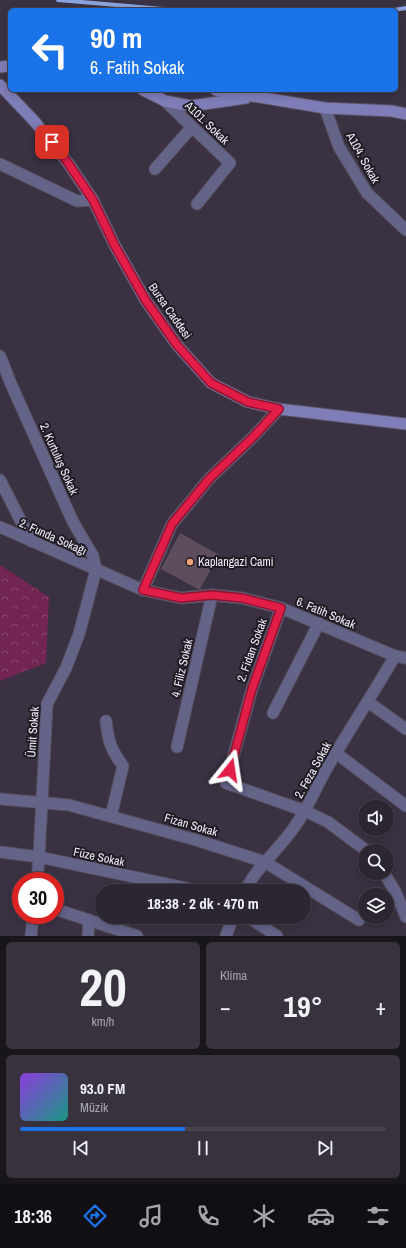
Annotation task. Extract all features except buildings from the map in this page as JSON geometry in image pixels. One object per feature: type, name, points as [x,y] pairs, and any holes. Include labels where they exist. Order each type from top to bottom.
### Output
[{"type":"main road","name":"Bursa Caddesi","points":[[0,85],[34,122],[68,163],[93,200],[115,246],[146,301],[182,350],[211,383],[248,402],[279,409],[406,424]]},
{"type":"main road","points":[[146,92],[165,101],[191,106],[253,96]]},
{"type":"main road","points":[[228,92],[325,108],[392,111],[406,114]]},
{"type":"street","name":"A101. Sokak","points":[[165,101],[230,163],[197,204]]},
{"type":"street","name":"A104. Sokak","points":[[325,108],[340,147],[367,193],[406,230]]},
{"type":"street","points":[[155,169],[192,127]]},
{"type":"street","points":[[0,164],[77,201],[93,200]]},
{"type":"street","name":"2. Kurtuluş Sokak","points":[[0,356],[11,384],[73,522],[93,556],[96,570]]},
{"type":"street","points":[[143,590],[172,524],[209,479],[254,436],[279,409]]},
{"type":"street","points":[[0,480],[31,541]]},
{"type":"street","name":"2. Funda Sokağı","points":[[0,527],[96,570]]},
{"type":"street","name":"6. Fatih Sokak","points":[[96,570],[143,590],[181,598],[212,595],[242,598],[281,608],[401,657]]},
{"type":"street","name":"Ümit Sokak","points":[[38,872],[47,704],[66,668],[79,634],[96,570]]},
{"type":"street","name":"4. Filiz Sokak","points":[[177,747],[212,595]]},
{"type":"street","name":"2. Fidan Sokak","points":[[281,608],[252,689],[226,783],[305,811]]},
{"type":"street","points":[[273,713],[319,623]]},
{"type":"street","name":"2. Feza Sokak","points":[[248,884],[295,827],[336,753],[368,702],[401,657]]},
{"type":"street","points":[[368,702],[406,729]]},
{"type":"street","points":[[106,721],[112,751],[123,766],[111,816]]},
{"type":"street","points":[[336,753],[406,806]]},
{"type":"street","name":"Fizan Sokak","points":[[0,799],[69,805],[196,840],[265,862],[358,919]]},
{"type":"street","points":[[305,811],[328,822],[358,845]]},
{"type":"street","name":"Füze Sokak","points":[[0,852],[39,857],[167,884]]},
{"type":"street","points":[[388,880],[395,891],[406,917]]},
{"type":"street","points":[[64,912],[137,936]]},
{"type":"street","points":[[88,936],[89,920]]},
{"type":"street","points":[[31,936],[32,924]]},
{"type":"street","points":[[226,936],[231,924]]},
{"type":"street","points":[[259,924],[277,936]]},
{"type":"green space","points":[[0,565],[49,597],[46,663],[0,681]]},
{"type":"waterway","points":[[58,0],[152,8]]},
{"type":"waterway","points":[[398,9],[406,8]]},
{"type":"place","name":"Kaplangazi Cami","points":[[190,562]]},
{"type":"route","points":[[52,142],[93,200],[115,246],[146,301],[177,345],[211,383],[248,402],[279,409],[254,436],[209,479],[172,524],[143,590],[181,598],[212,595],[242,598],[281,608],[252,689],[230,770]]}]
